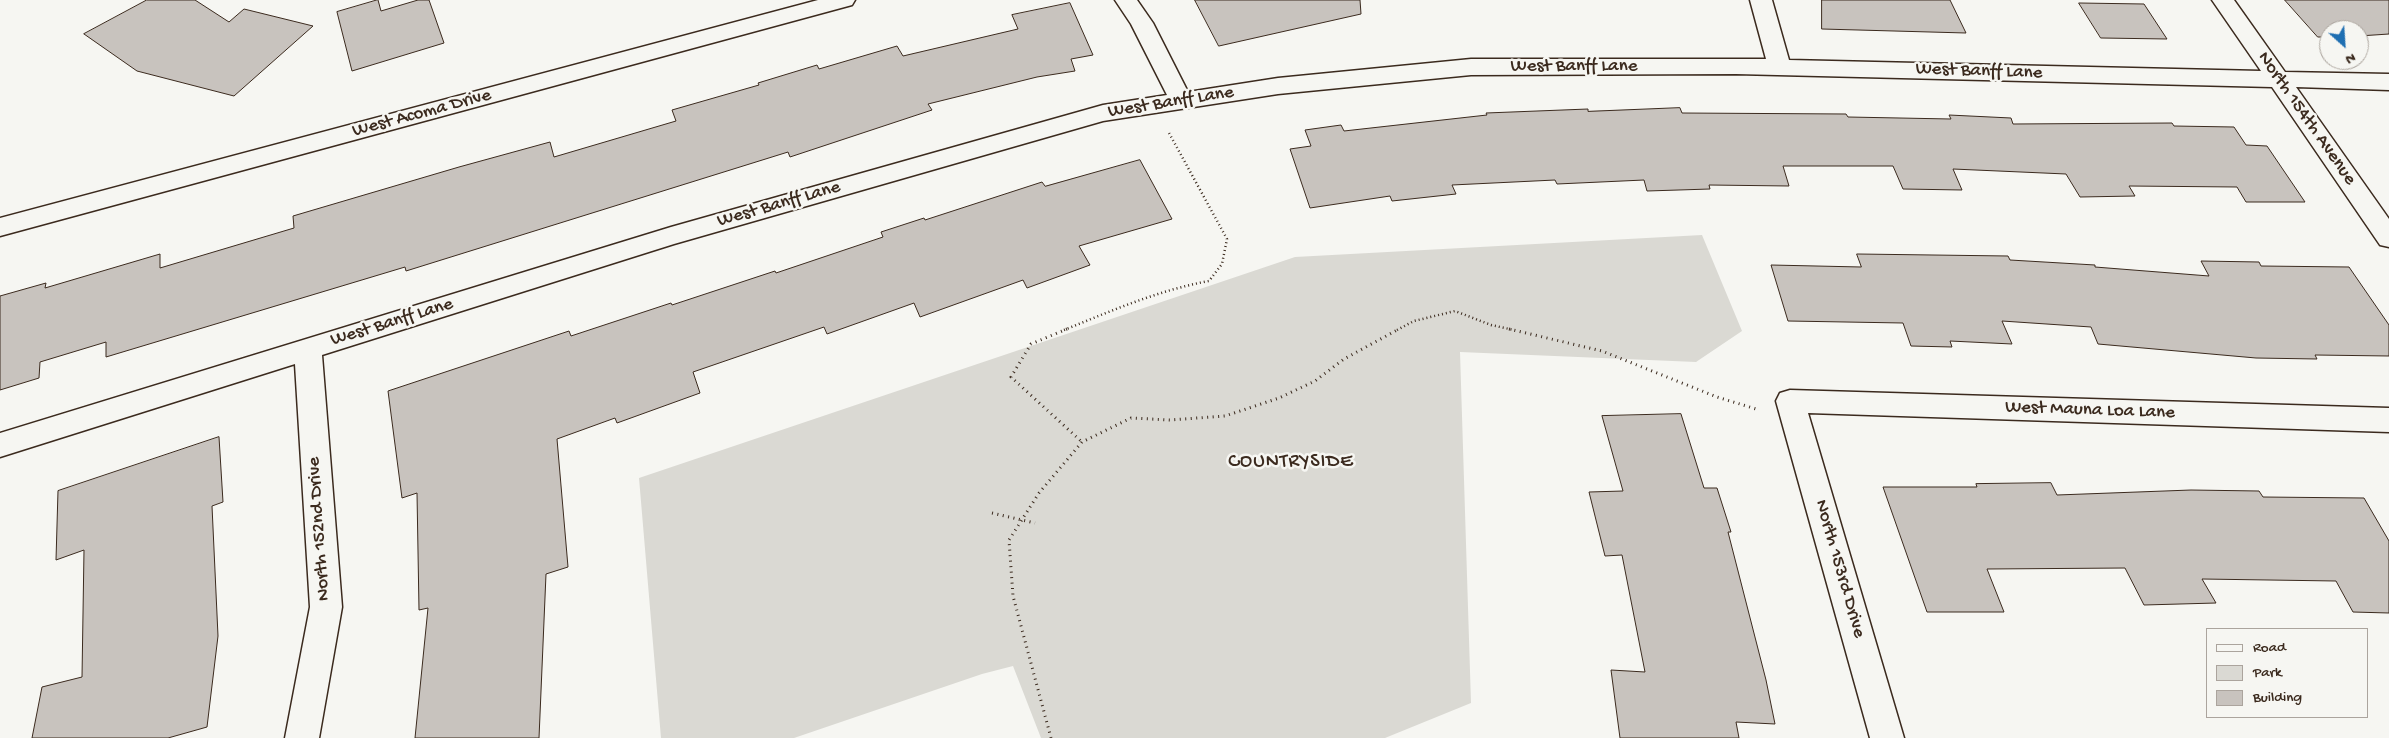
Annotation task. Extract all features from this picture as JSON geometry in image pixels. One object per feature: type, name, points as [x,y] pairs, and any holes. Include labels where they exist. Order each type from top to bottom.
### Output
[{"type":"street","name":"West Acoma Drive","points":[[0,227],[844,0]]},
{"type":"street","points":[[1126,0],[1142,23],[1180,101]]},
{"type":"street","points":[[1761,0],[1780,67]]},
{"type":"street","name":"North 154th Avenue","points":[[2223,0],[2389,238]]},
{"type":"street","name":"West Banff Lane","points":[[0,445],[671,236],[1104,113],[1278,86],[1470,67],[1780,67],[2279,81],[2389,82]]},
{"type":"street","name":"North 152nd Drive","points":[[302,738],[326,606],[308,349]]},
{"type":"street","name":"West Mauna Loa Lane","points":[[1793,411],[2389,420]]},
{"type":"street","name":"North 153rd Drive","points":[[1793,411],[1888,738]]},
{"type":"path","points":[[1082,442],[1012,377],[1030,344],[1121,307],[1209,281],[1222,264],[1227,239],[1180,155],[1156,105]]},
{"type":"path","points":[[1051,738],[1014,596],[1009,540],[1039,493],[1082,442],[1131,418],[1170,420],[1225,416],[1279,398],[1315,381],[1344,359],[1414,321],[1455,311],[1491,325],[1602,351],[1716,397],[1793,411]]},
{"type":"path","points":[[992,512],[1035,523]]},
{"type":"green space","points":[[1702,235],[1742,331],[1696,362],[1460,352],[1471,703],[1385,738],[1041,738],[1013,666],[982,674],[794,738],[661,738],[639,478],[1295,257]]},
{"type":"building","points":[[147,0],[195,0],[229,22],[244,9],[313,26],[234,96],[137,71],[84,34]]},
{"type":"building","points":[[378,0],[381,11],[418,0],[429,0],[444,43],[352,71],[337,12]]},
{"type":"building","points":[[1195,0],[1360,0],[1361,14],[1219,46]]},
{"type":"building","points":[[1822,0],[1950,0],[1966,33],[1822,29]]},
{"type":"building","points":[[2285,0],[2389,0],[2389,34],[2369,35],[2369,20],[2319,20],[2318,37]]},
{"type":"building","points":[[1070,3],[1093,55],[1071,59],[1075,71],[1037,77],[928,104],[932,110],[790,157],[788,152],[406,271],[405,267],[106,357],[106,342],[40,362],[39,378],[0,390],[0,296],[46,283],[45,288],[160,254],[160,268],[294,228],[293,216],[459,167],[550,142],[554,157],[676,121],[672,110],[759,85],[758,83],[817,65],[819,69],[897,46],[903,56],[1018,29],[1012,15]]},
{"type":"building","points":[[2079,3],[2144,4],[2167,39],[2101,38]]},
{"type":"building","points":[[1680,108],[1682,113],[1846,114],[1848,117],[1951,119],[1949,115],[2011,118],[2013,124],[2172,123],[2174,126],[2234,127],[2246,145],[2267,146],[2305,202],[2246,202],[2237,187],[2129,186],[2135,196],[2080,197],[2066,174],[1953,169],[1962,190],[1903,189],[1893,166],[1783,166],[1789,186],[1709,185],[1710,189],[1647,191],[1644,180],[1557,184],[1555,180],[1452,185],[1456,194],[1392,201],[1390,196],[1310,208],[1290,149],[1311,146],[1305,130],[1341,125],[1344,131],[1487,115],[1486,113]]},
{"type":"building","points":[[1140,160],[1172,219],[1079,246],[1090,265],[1027,288],[1023,280],[920,317],[914,303],[827,334],[824,327],[693,372],[700,393],[617,423],[615,418],[557,439],[568,567],[546,574],[539,738],[415,738],[428,608],[419,610],[417,493],[402,498],[388,391],[569,331],[571,336],[775,271],[776,273],[883,237],[881,232],[924,218],[925,220],[1042,182],[1045,186]]},
{"type":"building","points":[[1857,254],[2008,256],[2010,260],[2095,265],[2095,267],[2209,276],[2201,261],[2259,262],[2261,266],[2349,267],[2389,325],[2389,356],[2315,355],[2317,359],[2256,358],[2098,344],[2091,327],[2002,321],[2012,344],[1950,341],[1952,347],[1911,346],[1903,323],[1788,321],[1771,265],[1861,267]]},
{"type":"building","points":[[1681,414],[1704,488],[1717,488],[1731,532],[1728,532],[1766,680],[1775,724],[1736,722],[1739,738],[1620,738],[1611,670],[1645,672],[1622,555],[1605,556],[1589,492],[1623,491],[1602,416]]},
{"type":"building","points":[[219,437],[223,502],[212,506],[218,636],[207,727],[168,738],[32,738],[42,687],[82,677],[84,550],[56,560],[58,491]]},
{"type":"building","points":[[2051,483],[2057,495],[2191,490],[2259,491],[2263,497],[2364,498],[2389,541],[2389,613],[2353,612],[2336,581],[2202,579],[2216,603],[2144,605],[2125,568],[1987,569],[2004,612],[1927,612],[1883,487],[1977,487],[1976,484]]},
{"type":"district","name":"COUNTRYSIDE","points":[[1291,463]]}]
